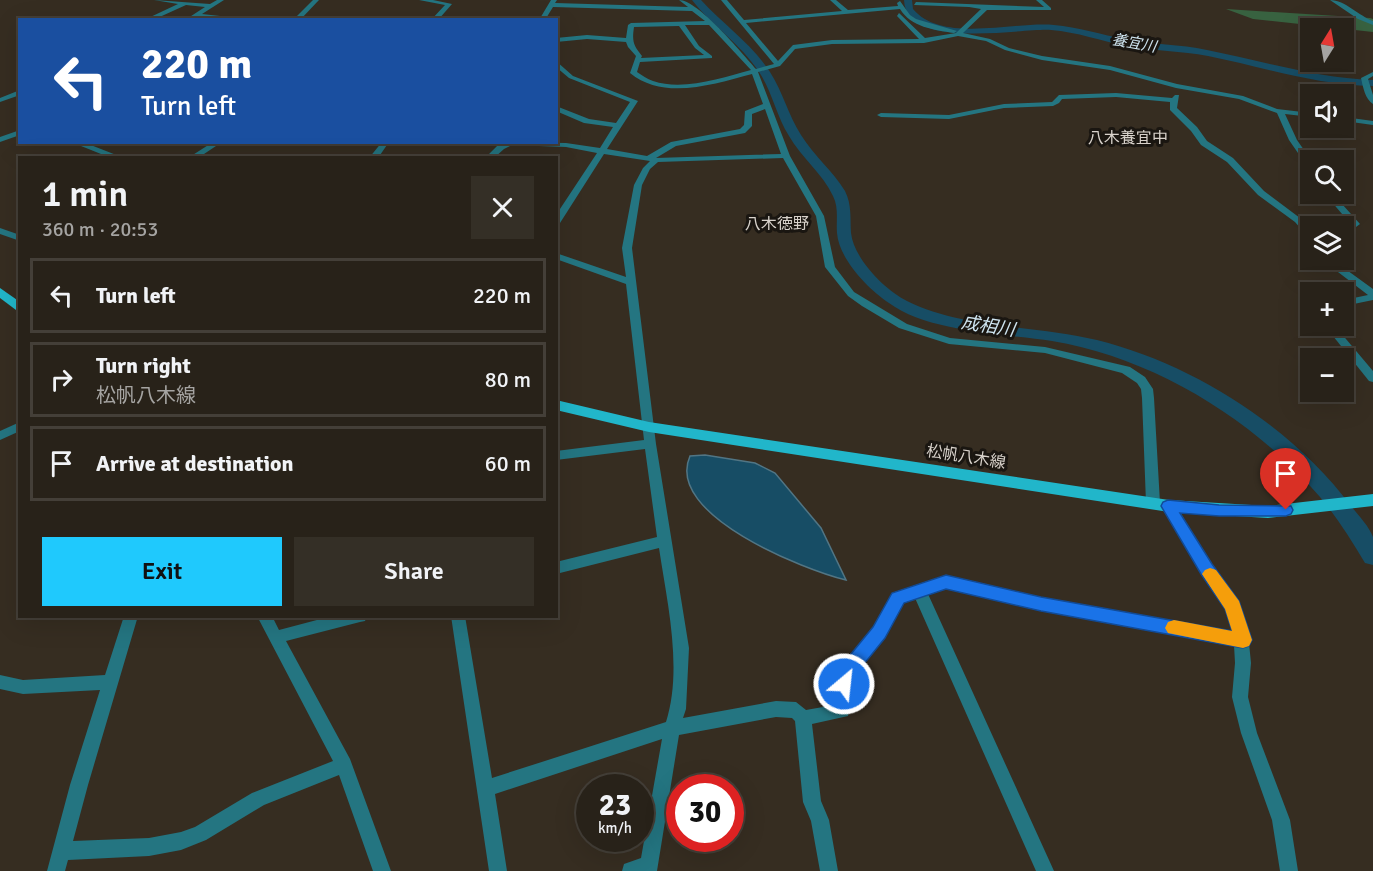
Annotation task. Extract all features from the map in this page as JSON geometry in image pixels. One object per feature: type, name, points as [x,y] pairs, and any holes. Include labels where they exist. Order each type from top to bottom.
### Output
[{"type":"main road","points":[[2,299],[18,308]]},
{"type":"main road","name":"松帆八木線","points":[[558,405],[649,427],[1161,505],[1268,512],[1368,500]]},
{"type":"street","points":[[157,0],[211,6]]},
{"type":"street","points":[[191,18],[221,0]]},
{"type":"street","points":[[299,18],[316,0]]},
{"type":"street","points":[[422,0],[449,4],[436,18]]},
{"type":"street","points":[[682,0],[711,23],[755,70],[786,156],[820,216],[830,267],[850,294],[922,334],[949,341],[1046,350],[1126,370],[1141,380],[1147,389],[1161,505],[1233,606],[1243,640],[1240,697],[1249,733],[1281,820],[1289,871]]},
{"type":"street","points":[[724,0],[776,66]]},
{"type":"street","points":[[833,0],[847,12]]},
{"type":"street","points":[[887,0],[901,2]]},
{"type":"street","points":[[918,8],[969,5],[985,8],[1048,9],[1039,0]]},
{"type":"street","points":[[1333,0],[1360,18],[1373,22]]},
{"type":"street","points":[[742,22],[774,16],[892,8],[901,2]]},
{"type":"street","points":[[901,2],[907,16],[920,23],[962,32]]},
{"type":"street","points":[[151,18],[185,3]]},
{"type":"street","points":[[543,18],[552,3],[693,9]]},
{"type":"street","points":[[892,8],[924,40]]},
{"type":"street","points":[[918,8],[939,23],[1007,49],[1042,58],[1110,68],[1176,86],[1241,97],[1280,111],[1300,114]]},
{"type":"street","points":[[711,23],[631,25],[629,40],[631,47],[639,56],[634,76],[651,83],[671,86],[707,84],[776,66],[793,47],[832,42],[924,40],[962,32],[970,20],[985,8]]},
{"type":"street","points":[[195,15],[230,18]]},
{"type":"street","points":[[637,60],[710,57],[697,47],[681,24]]},
{"type":"street","points":[[558,39],[587,37],[629,40]]},
{"type":"street","points":[[558,65],[571,77],[585,84],[634,101],[558,220]]},
{"type":"street","points":[[1373,74],[1364,78],[1373,102]]},
{"type":"street","points":[[1176,86],[1173,108],[1204,143],[1230,160],[1261,193],[1300,222]]},
{"type":"street","points":[[0,100],[18,93]]},
{"type":"street","points":[[881,115],[949,117],[1004,106],[1053,104],[1057,102],[1059,96],[1077,95],[1175,100]]},
{"type":"street","points":[[642,869],[678,709],[681,648],[650,444],[627,248],[638,185],[653,159],[674,144],[742,131],[748,126],[748,113],[767,105]]},
{"type":"street","points":[[558,109],[586,121],[619,126]]},
{"type":"street","points":[[1280,111],[1300,150]]},
{"type":"street","points":[[1354,120],[1373,123]]},
{"type":"street","points":[[0,140],[18,133]]},
{"type":"street","points":[[80,144],[114,156]]},
{"type":"street","points":[[195,156],[216,144]]},
{"type":"street","points":[[375,156],[384,144]]},
{"type":"street","points":[[492,156],[507,144],[567,145],[653,159],[786,156]]},
{"type":"street","points":[[1298,220],[1356,224],[1338,204]]},
{"type":"street","points":[[2,232],[18,228]]},
{"type":"street","points":[[2,232],[18,237]]},
{"type":"street","points":[[558,257],[630,282]]},
{"type":"street","points":[[1341,270],[1373,295]]},
{"type":"street","points":[[1354,300],[1373,295]]},
{"type":"street","points":[[1338,336],[1373,378]]},
{"type":"street","points":[[0,436],[18,427]]},
{"type":"street","points":[[558,456],[650,444]]},
{"type":"street","points":[[558,568],[665,541]]},
{"type":"street","points":[[802,718],[842,711],[844,684],[848,671],[879,633],[898,598],[946,582],[1041,604],[1243,640]]},
{"type":"street","points":[[919,591],[1045,871]]},
{"type":"street","points":[[56,871],[111,682],[134,618]]},
{"type":"street","points":[[265,618],[344,765],[382,871]]},
{"type":"street","points":[[276,637],[352,618]]},
{"type":"street","points":[[458,618],[498,871]]},
{"type":"street","points":[[0,682],[23,687],[111,682]]},
{"type":"street","points":[[486,788],[672,728],[776,709],[796,710],[802,718],[812,802],[820,820],[829,871]]},
{"type":"street","points":[[62,851],[149,848],[181,841],[200,834],[258,799],[344,765]]},
{"type":"green space","points":[[1226,9],[1370,18],[1373,19],[1373,32],[1354,30],[1354,18],[1300,18],[1300,24],[1253,19]]},
{"type":"water","points":[[705,455],[755,463],[775,473],[821,528],[846,580],[801,565],[772,552],[717,519],[698,499],[688,478],[690,456]]},
{"type":"waterway","name":"成相川","points":[[696,0],[764,71],[796,137],[832,183],[843,202],[844,235],[851,253],[866,273],[892,298],[916,311],[956,322],[1059,337],[1096,345],[1169,373],[1205,392],[1239,414],[1301,464],[1327,491],[1373,556]]},
{"type":"waterway","name":"養宜川","points":[[908,0],[909,9],[914,16],[924,22],[950,29],[984,32],[1031,27],[1057,28],[1134,44],[1208,53],[1311,77],[1373,83]]},
{"type":"slow traffic","points":[[1174,628],[1243,640],[1233,606],[1210,574]]},
{"type":"district","name":"八木養宜中","points":[[1128,138]]},
{"type":"district","name":"八木徳野","points":[[777,224]]},
{"type":"route","points":[[844,684],[848,671],[879,633],[898,598],[946,582],[1041,604],[1243,640],[1233,606],[1206,569],[1168,506],[1268,512],[1286,510]]}]
